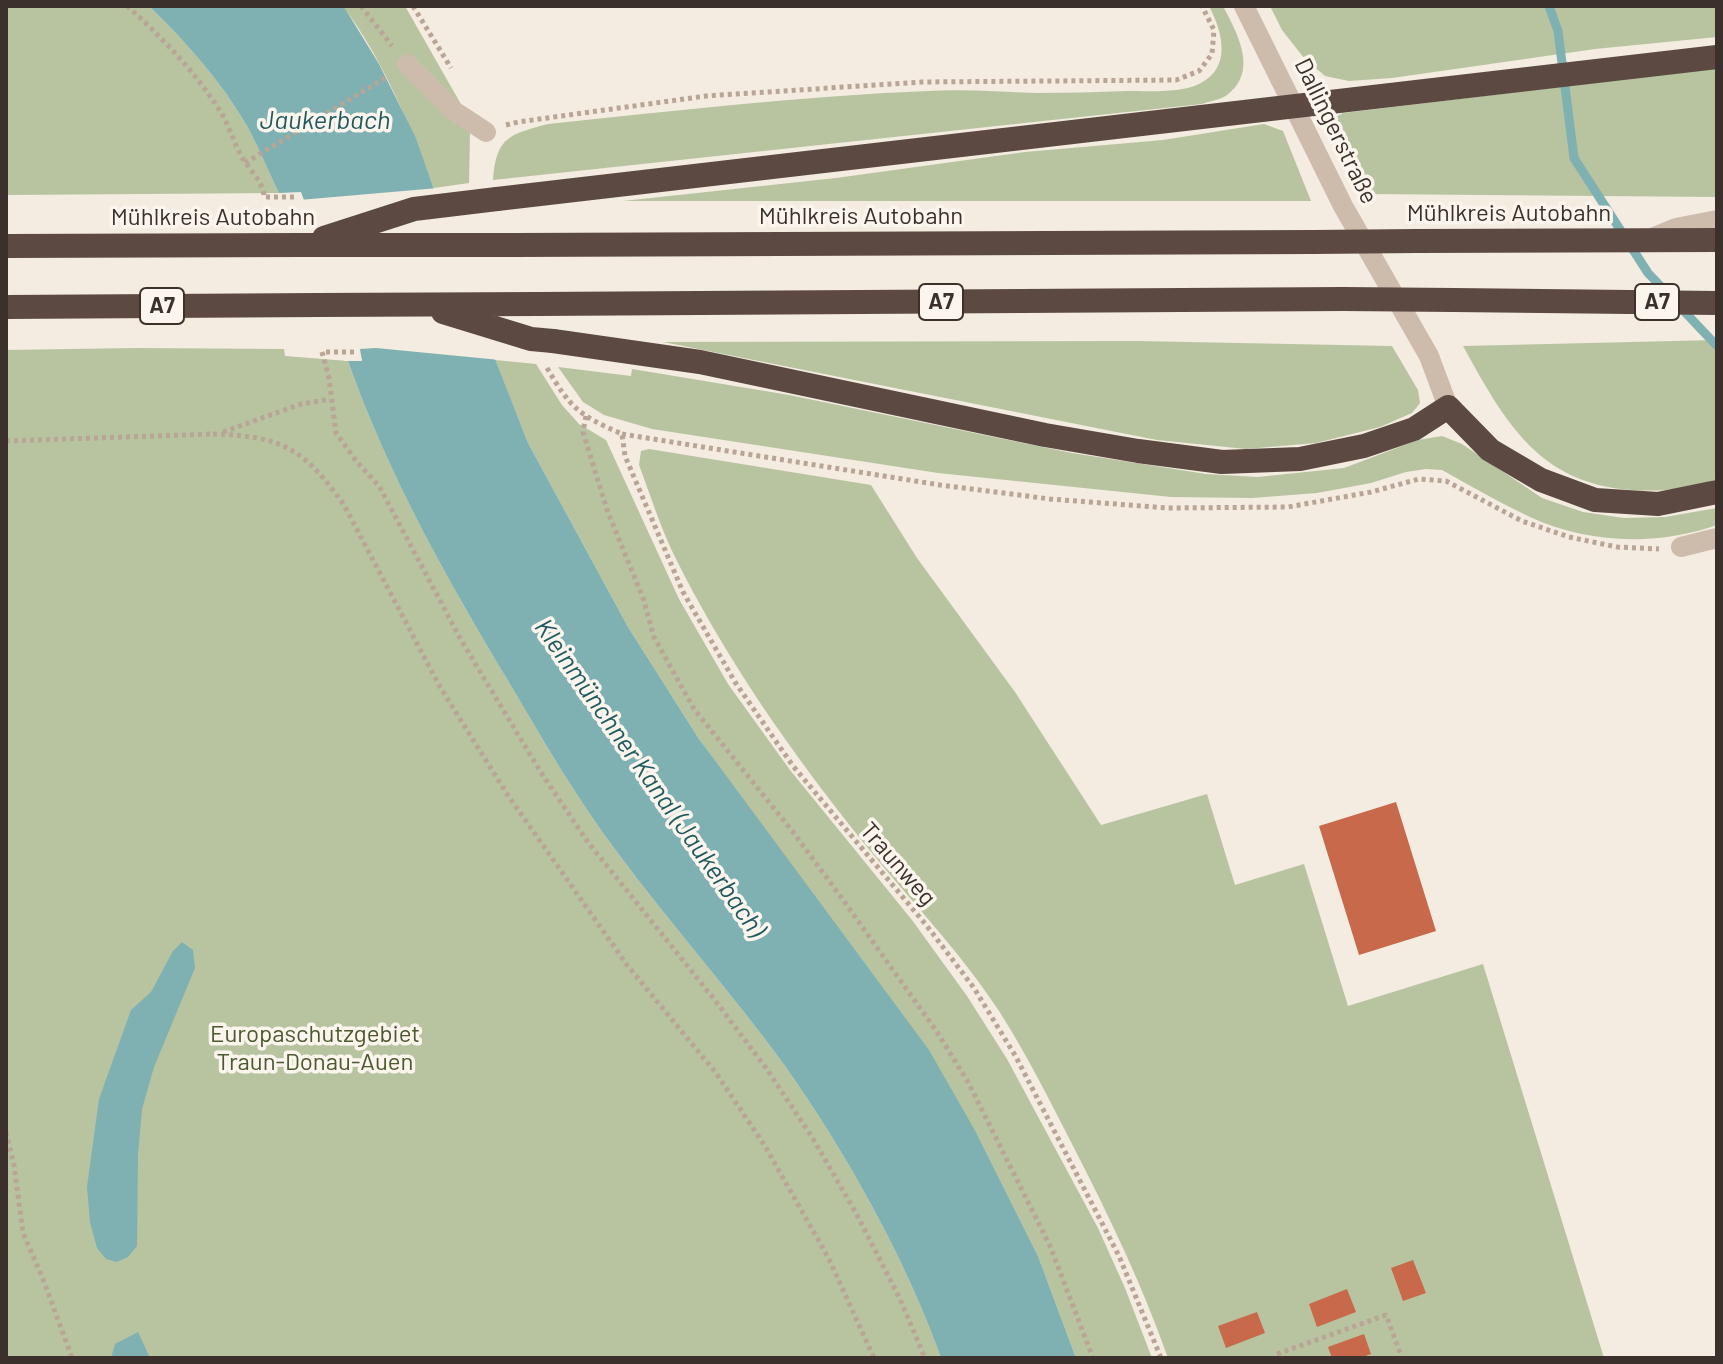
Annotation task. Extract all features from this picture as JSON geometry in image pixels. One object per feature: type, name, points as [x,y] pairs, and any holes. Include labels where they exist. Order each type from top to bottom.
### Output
[{"type":"highway","points":[[299,245],[414,209],[1717,57]]},
{"type":"highway","name":"Mühlkreis Autobahn","points":[[6,246],[1542,242],[1645,241],[1682,235],[1717,240]]},
{"type":"highway","name":"A7","points":[[6,307],[1343,299],[1717,303]]},
{"type":"highway","points":[[418,304],[531,339],[700,362],[1045,435],[1222,462],[1300,459],[1364,446],[1414,429],[1448,407],[1490,450],[1541,480],[1595,500],[1658,504],[1717,492]]},
{"type":"street","name":"Dallingerstraße","points":[[1244,6],[1343,206],[1429,356],[1448,407]]},
{"type":"street","points":[[403,66],[454,111],[486,132]]},
{"type":"street","points":[[1682,235],[1717,220]]},
{"type":"street","points":[[1681,547],[1717,538]]},
{"type":"path","points":[[127,6],[169,47],[200,84],[223,117],[245,163],[264,189],[264,197],[295,197]]},
{"type":"path","points":[[361,6],[379,30]]},
{"type":"path","points":[[486,132],[518,122],[706,96],[922,82],[1176,80],[1199,71],[1212,54],[1214,30],[1202,6]]},
{"type":"path","points":[[245,163],[403,66]]},
{"type":"path","points":[[354,352],[322,352],[329,378],[336,433],[379,486],[461,640],[540,771],[587,841],[714,999],[766,1068],[812,1137],[863,1225],[925,1358]]},
{"type":"path","points":[[213,434],[236,429],[301,404],[330,399]]},
{"type":"path","points":[[1093,1358],[1050,1246],[968,1082],[937,1032],[841,897],[694,709],[654,637],[643,598],[603,497],[583,432],[586,416],[622,434],[940,485],[1050,499],[1168,508],[1288,507],[1371,492],[1419,479],[1446,481],[1522,521],[1569,537],[1617,547],[1681,547]]},
{"type":"path","points":[[6,441],[213,434],[265,439],[287,447],[314,466],[361,536],[440,687],[507,794],[627,965],[716,1073],[765,1146],[829,1259],[874,1358]]},
{"type":"path","name":"Traunweg","points":[[622,434],[625,456],[683,592],[735,682],[793,766],[927,926],[974,988],[1016,1057],[1119,1256],[1161,1358]]},
{"type":"path","points":[[6,1132],[14,1165],[23,1233],[72,1358]]},
{"type":"path","points":[[1277,1354],[1386,1315],[1402,1358]]},
{"type":"green space","points":[[6,6],[149,6],[226,93],[247,126],[279,193],[6,195]]},
{"type":"green space","points":[[343,6],[405,6],[462,106],[470,133],[469,183],[434,188],[383,71]]},
{"type":"green space","points":[[1209,6],[1223,6],[1239,40],[1243,63],[1237,85],[1227,95],[1202,104],[493,180],[498,155],[507,140],[548,124],[880,93],[955,90],[1037,93],[1154,91],[1192,87],[1209,77],[1220,59],[1221,38]]},
{"type":"green space","points":[[1270,6],[1717,6],[1717,37],[1595,49],[1392,78],[1349,81],[1325,76],[1304,58],[1282,30]]},
{"type":"green space","points":[[1717,68],[1717,197],[1368,194],[1335,128],[1334,118],[1343,113]]},
{"type":"green space","points":[[1264,124],[1283,131],[1311,201],[623,201],[836,178],[1025,152],[1163,140]]},
{"type":"green space","points":[[1717,340],[1717,479],[1653,491],[1599,485],[1572,475],[1548,461],[1528,444],[1493,399],[1463,346]]},
{"type":"green space","points":[[1136,341],[1392,346],[1418,390],[1420,403],[1412,413],[1380,427],[1316,443],[1246,449],[1157,440],[663,342]]},
{"type":"green space","name":"Europaschutzgebiet Traun-Donau-Auen","points":[[284,349],[285,356],[348,361],[400,486],[464,606],[535,727],[602,832],[765,1039],[807,1098],[851,1169],[892,1245],[941,1358],[6,1358],[6,350]]},
{"type":"green space","points":[[495,360],[536,364],[562,405],[579,424],[606,440],[679,599],[728,684],[790,770],[912,920],[967,996],[1007,1059],[1098,1228],[1152,1358],[1076,1358],[1038,1256],[977,1134],[699,739],[628,627],[528,443]]},
{"type":"green space","points":[[558,367],[631,376],[632,369],[789,395],[1072,453],[1206,474],[1258,477],[1344,468],[1418,440],[1442,436],[1462,444],[1542,498],[1583,512],[1624,518],[1665,517],[1717,508],[1717,525],[1647,539],[1575,533],[1530,517],[1442,470],[1406,472],[1371,483],[1317,493],[1252,498],[1171,497],[938,473],[652,429],[604,415],[583,402]]},
{"type":"green space","points":[[649,449],[871,485],[917,558],[1015,692],[1101,825],[1207,794],[1235,885],[1304,864],[1348,1006],[1483,964],[1604,1358],[1168,1358],[1111,1223],[1009,1027],[967,967],[810,774],[715,631],[669,544],[639,465],[641,451]]},
{"type":"water","name":"Jaukerbach","points":[[149,6],[343,6],[346,10],[379,64],[415,136],[528,443],[628,627],[699,739],[929,1050],[977,1134],[1038,1256],[1076,1358],[941,1358],[892,1245],[851,1169],[807,1098],[765,1039],[588,812],[442,567],[381,445],[348,361],[362,360],[301,192],[279,193],[247,126],[226,93]]},
{"type":"water","points":[[182,942],[193,950],[195,968],[154,1067],[142,1109],[137,1246],[128,1257],[117,1262],[106,1259],[97,1248],[90,1222],[87,1187],[99,1099],[131,1010],[151,992],[173,951]]},
{"type":"water","points":[[138,1332],[150,1358],[111,1358],[115,1344]]},
{"type":"pier","points":[[438,188],[500,360],[376,348],[360,349],[362,361],[344,361],[356,357],[299,200]]},
{"type":"building","points":[[1396,802],[1436,931],[1359,955],[1319,826]]},
{"type":"building","points":[[1413,1260],[1426,1293],[1403,1301],[1391,1268]]},
{"type":"building","points":[[1347,1289],[1356,1312],[1317,1327],[1309,1304]]},
{"type":"building","points":[[1257,1312],[1265,1333],[1226,1348],[1218,1326]]},
{"type":"building","points":[[1364,1334],[1371,1354],[1360,1358],[1332,1358],[1328,1347]]},
{"type":"waterway","points":[[1549,6],[1558,31],[1574,158],[1648,273],[1671,297]]},
{"type":"waterway","points":[[1681,308],[1717,346]]},
{"type":"water label","name":"Kleinmünchner Kanal (Jaukerbach)","points":[[650,778]]}]
